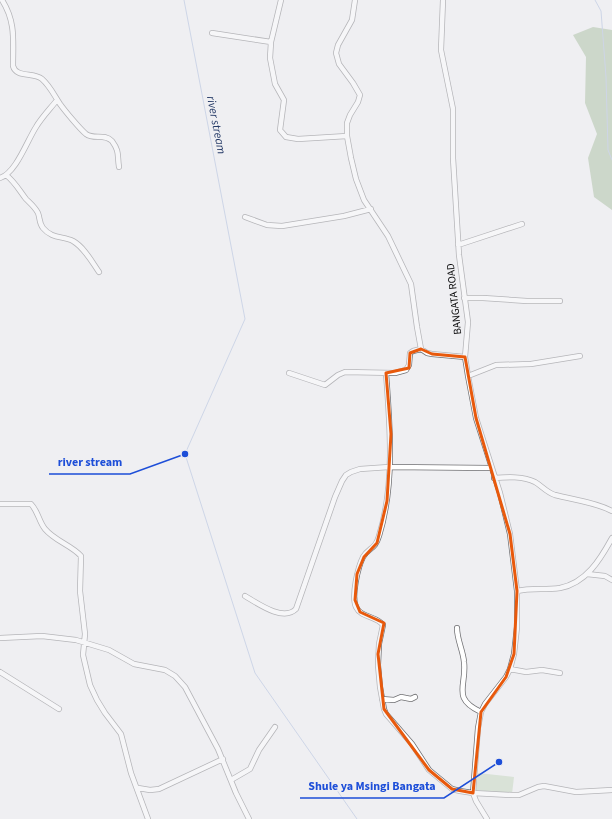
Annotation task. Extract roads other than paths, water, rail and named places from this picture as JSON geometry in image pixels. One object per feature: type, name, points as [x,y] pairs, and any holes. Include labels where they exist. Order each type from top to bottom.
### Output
[{"type":"street","points":[[2,0],[9,11],[12,27],[13,66],[15,70],[40,77],[50,87],[57,100],[85,133],[91,136],[105,136],[110,140],[118,152],[120,167]]},
{"type":"street","points":[[281,0],[271,42],[270,58],[275,84],[284,100],[280,128],[282,133],[286,137],[298,139],[347,136]]},
{"type":"street","points":[[355,0],[352,20],[338,45],[336,53],[339,64],[360,95],[358,102],[348,120],[347,127],[347,136],[356,179],[364,200],[388,236],[411,284],[421,348],[423,351],[432,354],[465,357]]},
{"type":"street","name":"BANGATA ROAD","points":[[443,0],[441,50],[453,109],[453,158],[458,245],[468,322],[465,357],[476,418],[500,493],[512,544],[517,591],[517,627],[515,648],[510,669],[506,677],[485,704],[481,712],[473,793]]},
{"type":"street","points":[[212,32],[271,42]]},
{"type":"street","points":[[0,178],[6,175],[17,161],[37,126],[57,100]]},
{"type":"street","points":[[6,175],[19,187],[35,208],[41,226],[59,238],[73,241],[78,245],[99,272]]},
{"type":"street","points":[[245,217],[267,225],[282,226],[344,216],[371,209]]},
{"type":"street","points":[[458,245],[522,224]]},
{"type":"street","points":[[464,298],[560,301]]},
{"type":"street","points":[[289,373],[325,385],[338,375],[345,372],[395,373],[406,370],[409,365],[410,353],[421,348]]},
{"type":"street","points":[[468,376],[496,365],[531,364],[580,356]]},
{"type":"street","points":[[386,373],[391,434],[387,501],[377,543],[366,553],[360,563],[357,574],[355,600],[356,607],[360,612],[383,625],[378,654],[378,676],[386,714],[412,744],[429,770],[452,789],[473,793],[519,795],[544,786],[576,792],[612,790]]},
{"type":"street","points":[[245,596],[279,613],[286,614],[293,612],[298,603],[335,497],[342,481],[351,472],[360,469],[389,467],[491,468]]},
{"type":"street","points":[[494,478],[510,477],[531,480],[536,482],[549,493],[599,506],[612,511]]},
{"type":"street","points":[[0,504],[31,504],[45,529],[58,541],[75,550],[81,556],[80,591],[84,627],[83,655],[92,688],[105,713],[121,734],[131,773],[138,788],[148,819]]},
{"type":"street","points":[[517,591],[527,589],[560,588],[575,582],[587,574],[601,557],[612,538]]},
{"type":"street","points":[[587,574],[605,576],[612,580]]},
{"type":"street","points":[[457,628],[458,639],[464,660],[462,690],[464,697],[468,705],[481,712]]},
{"type":"street","points":[[0,638],[42,636],[62,637],[109,650],[134,664],[160,669],[175,676],[185,687],[223,760],[236,793],[249,819]]},
{"type":"street","points":[[510,669],[526,672],[542,670],[560,673]]},
{"type":"street","points":[[0,672],[59,709]]},
{"type":"street","points":[[382,699],[393,700],[401,697],[411,699],[415,697]]},
{"type":"street","points":[[231,780],[250,769],[259,750],[275,727]]},
{"type":"street","points":[[138,788],[150,790],[159,789],[223,760]]},
{"type":"street","points":[[473,793],[476,802],[487,819]]},
{"type":"waterway","name":"river stream","points":[[184,0],[245,319],[185,454],[255,673],[357,819]]},
{"type":"waterway","points":[[595,0],[601,11],[606,77],[608,150],[612,160]]},
{"type":"place","name":"river stream","points":[[185,454]]},
{"type":"place","name":"Shule ya Msingi Bangata","points":[[499,762]]}]
